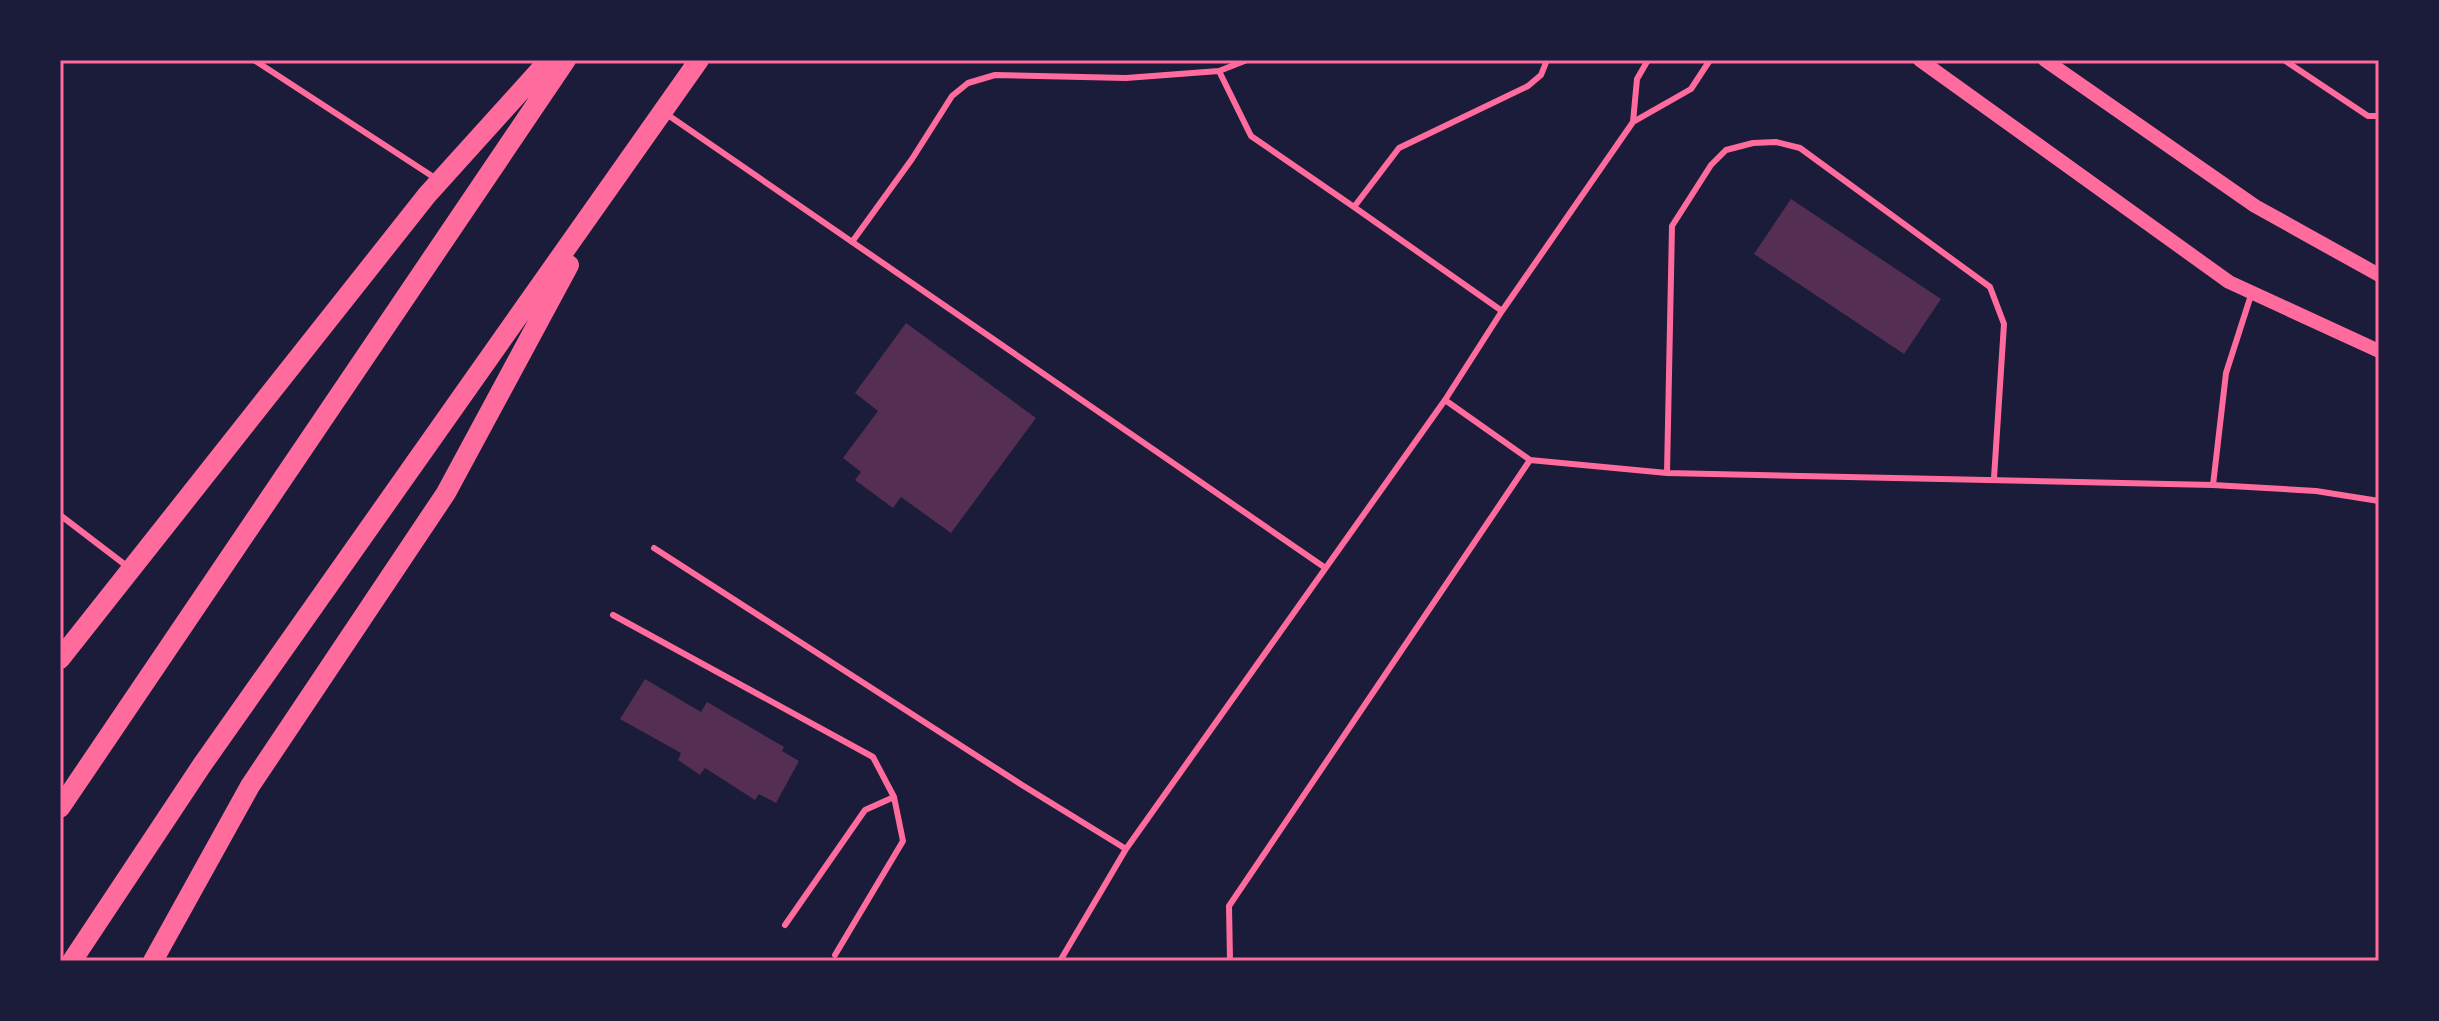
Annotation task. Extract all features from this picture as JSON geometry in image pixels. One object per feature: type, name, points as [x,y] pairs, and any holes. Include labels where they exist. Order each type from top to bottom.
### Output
[{"type":"main road","points":[[60,659],[439,181],[549,60]]},
{"type":"main road","points":[[60,808],[566,60]]},
{"type":"main road","points":[[72,961],[202,765],[699,60]]},
{"type":"main road","points":[[153,961],[250,786],[446,493],[612,184]]},
{"type":"street","points":[[1920,60],[2229,282],[2379,351]]},
{"type":"street","points":[[2045,60],[2255,206],[2379,275]]},
{"type":"lane","points":[[254,60],[439,181]]},
{"type":"lane","points":[[852,242],[912,159],[952,96],[968,83],[995,75],[1126,78],[1219,71],[1247,60]]},
{"type":"lane","points":[[1354,207],[1399,148],[1528,86],[1541,75],[1547,60]]},
{"type":"lane","points":[[1633,122],[1637,79],[1648,60]]},
{"type":"lane","points":[[1060,961],[1126,849],[1445,400],[1502,311],[1633,122],[1691,89],[1710,60]]},
{"type":"lane","points":[[2284,60],[2368,116],[2379,116]]},
{"type":"lane","points":[[1219,71],[1251,136],[1502,311]]},
{"type":"lane","points":[[664,112],[1324,567]]},
{"type":"lane","points":[[1667,473],[1672,226],[1711,165],[1726,150],[1753,143],[1776,142],[1800,148],[1990,287],[2004,324],[1994,478]]},
{"type":"lane","points":[[2213,485],[2226,373],[2252,292]]},
{"type":"lane","points":[[1445,400],[1530,460],[1667,473],[2213,485],[2316,491],[2379,501]]},
{"type":"lane","points":[[1230,961],[1229,906],[1530,460]]},
{"type":"lane","points":[[60,515],[131,569]]},
{"type":"lane","points":[[654,548],[1126,849]]},
{"type":"lane","points":[[613,615],[873,757],[894,797],[903,841],[835,955]]},
{"type":"lane","points":[[785,925],[865,810],[894,797]]},
{"type":"building","points":[[1791,199],[1941,299],[1904,354],[1754,254]]},
{"type":"building","points":[[906,323],[1036,418],[951,533],[901,497],[893,508],[855,480],[861,472],[843,458],[878,411],[855,393]]},
{"type":"building","points":[[645,679],[701,712],[707,702],[784,747],[782,751],[799,761],[776,803],[759,794],[755,800],[705,768],[700,775],[678,760],[681,753],[620,719]]}]
